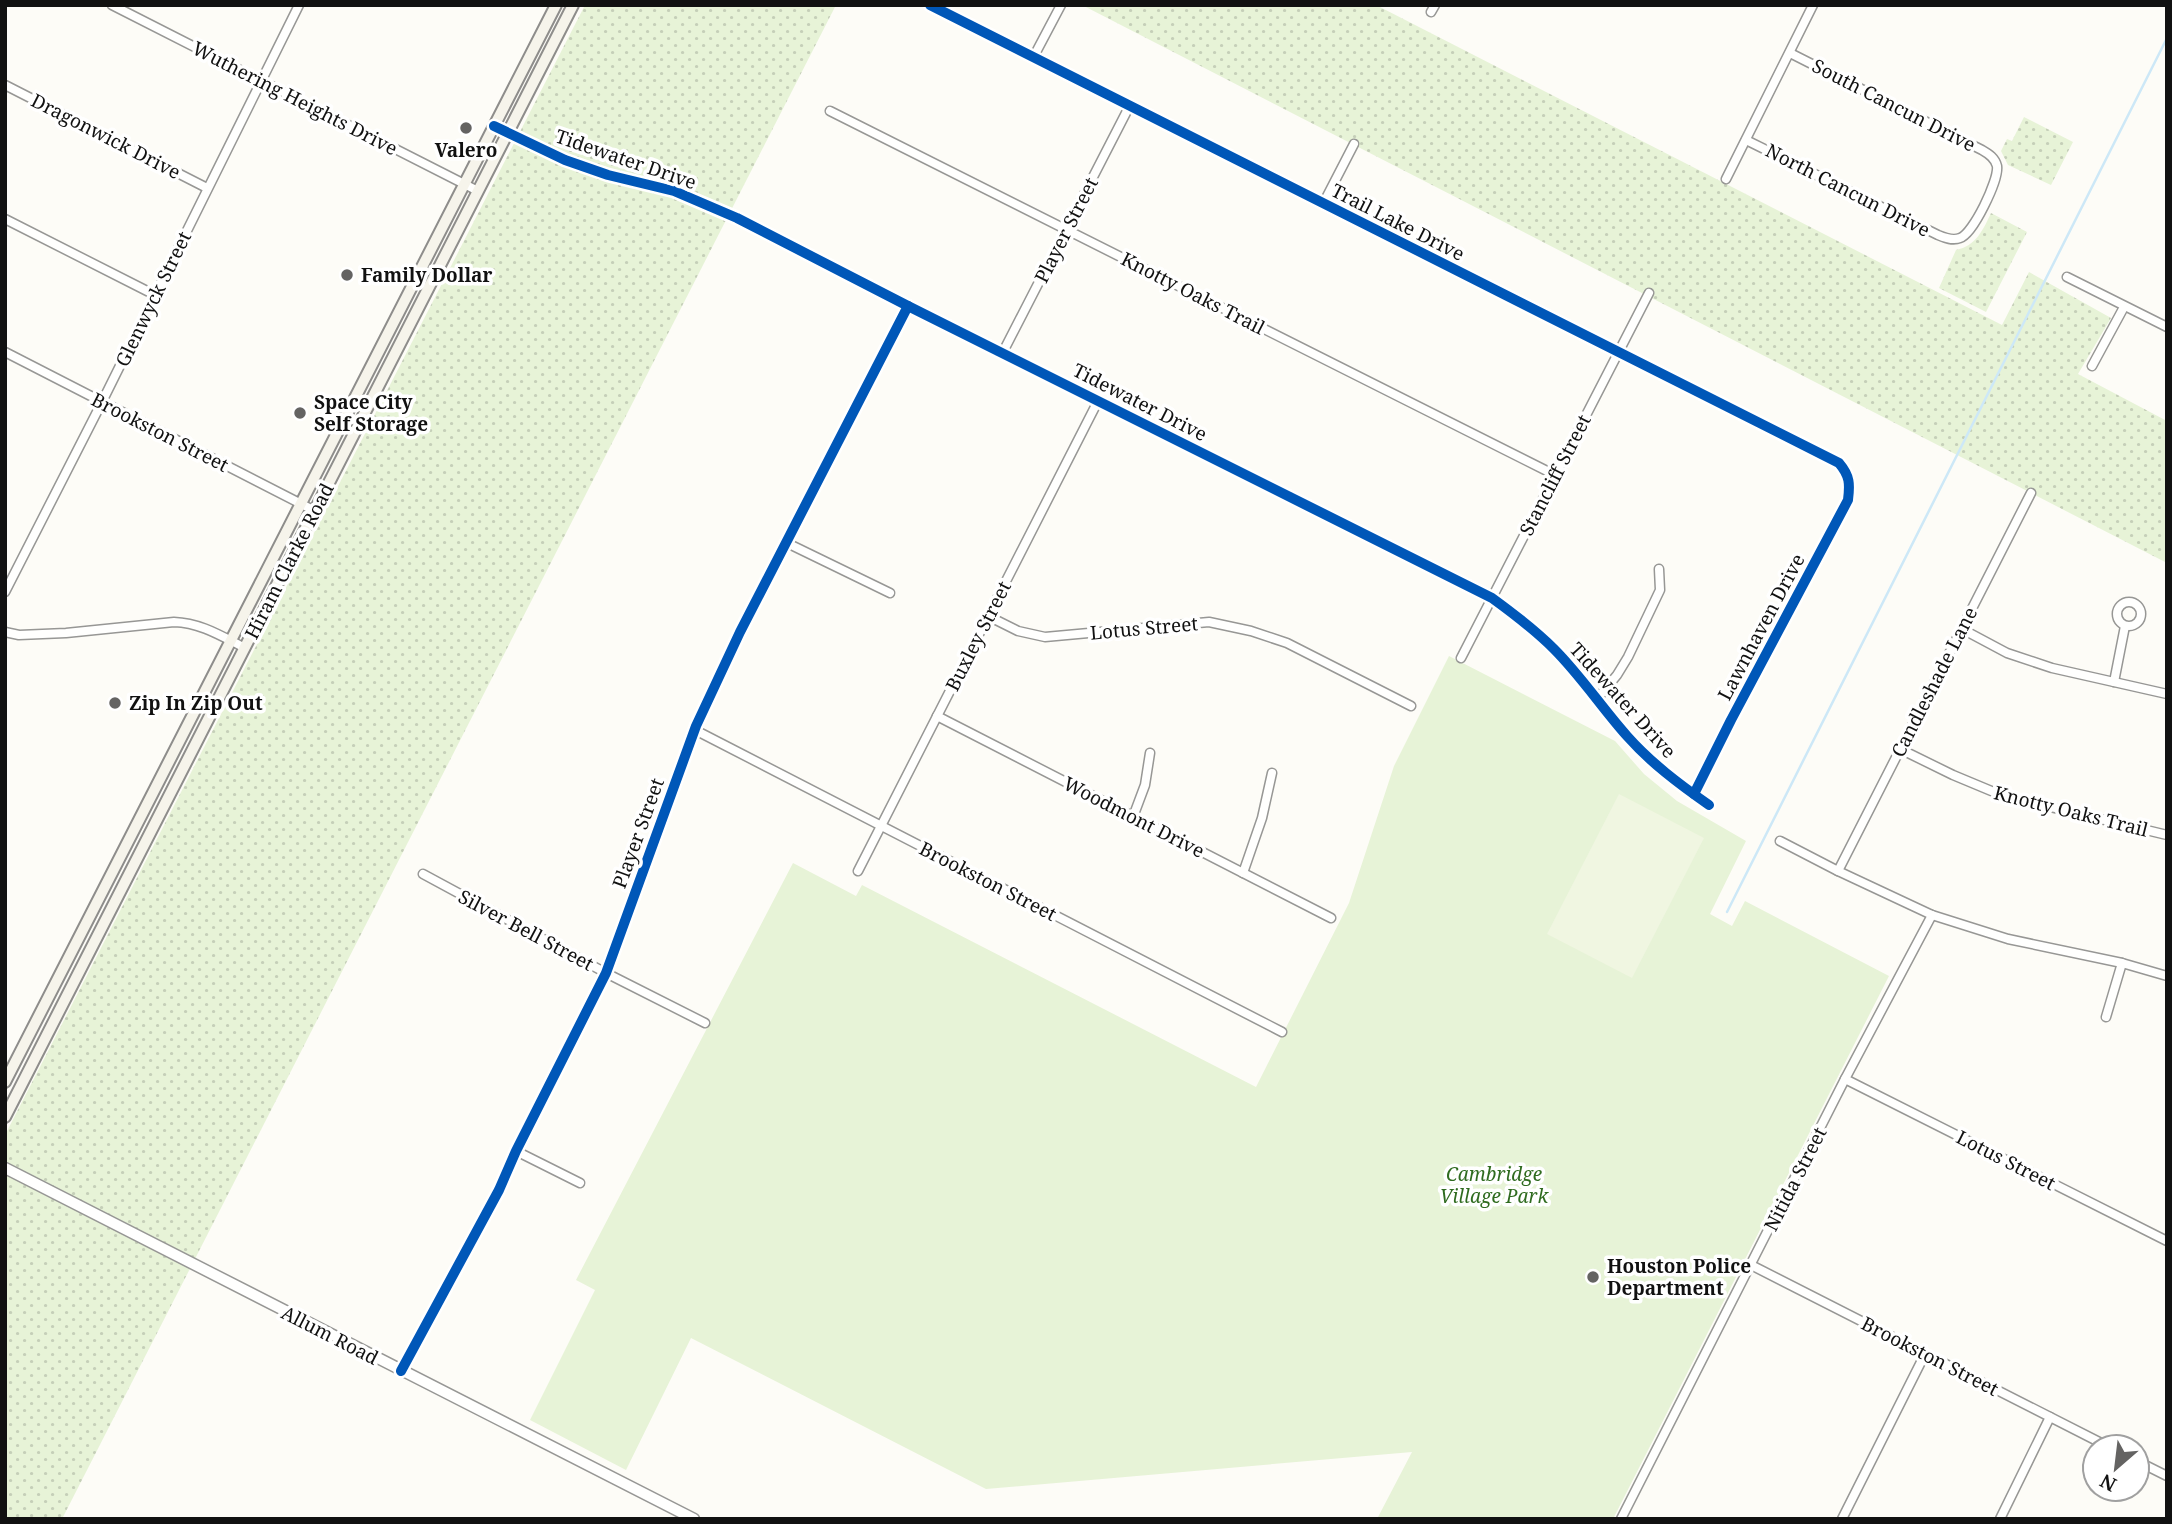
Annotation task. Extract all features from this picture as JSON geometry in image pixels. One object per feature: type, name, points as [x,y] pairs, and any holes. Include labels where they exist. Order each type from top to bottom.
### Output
[{"type":"main road","name":"Hiram Clarke Road","points":[[5,1082],[555,5]]},
{"type":"main road","name":"Hiram Clarke Road","points":[[5,1117],[573,5]]},
{"type":"main road","points":[[382,346],[396,353]]},
{"type":"main road","points":[[157,784],[171,792]]},
{"type":"main road","points":[[100,895],[115,902]]},
{"type":"main road","points":[[45,1003],[60,1011]]},
{"type":"street","name":"Wuthering Heights Drive","points":[[112,5],[478,191]]},
{"type":"street","name":"Glenwyck Street","points":[[5,592],[299,5]]},
{"type":"street","name":"Trail Lake Drive","points":[[930,5],[1839,463],[1848,474]]},
{"type":"street","points":[[1033,58],[1060,5]]},
{"type":"street","points":[[1726,179],[1813,5]]},
{"type":"street","name":"South Cancun Drive","points":[[1790,53],[1983,150],[1995,161],[1995,181],[1971,229],[1960,238],[1951,239]]},
{"type":"street","name":"Dragonwick Drive","points":[[5,85],[208,188]]},
{"type":"street","name":"Player Street","points":[[1003,352],[1129,107]]},
{"type":"street","name":"Knotty Oaks Trail","points":[[830,111],[1555,475]]},
{"type":"street","name":"Tidewater Drive","points":[[494,126],[565,160],[608,176],[674,191],[737,218],[1492,598],[1556,650],[1653,762],[1709,805]]},
{"type":"street","name":"North Cancun Drive","points":[[1746,140],[1951,239]]},
{"type":"street","points":[[1323,204],[1354,144]]},
{"type":"street","points":[[5,219],[155,295]]},
{"type":"street","points":[[2067,277],[2167,327]]},
{"type":"street","name":"Stancliff Street","points":[[1461,659],[1649,292]]},
{"type":"street","name":"Player Street","points":[[401,1371],[499,1191],[516,1151],[606,972],[695,730],[740,632],[908,306]]},
{"type":"street","points":[[2092,366],[2124,307]]},
{"type":"street","name":"Brookston Street","points":[[5,352],[315,511]]},
{"type":"street","name":"Buxley Street","points":[[858,871],[1098,401]]},
{"type":"street","name":"Lawnhaven Drive","points":[[1694,794],[1848,500],[1848,474]]},
{"type":"street","name":"Candleshade Lane","points":[[1838,872],[2031,493]]},
{"type":"street","points":[[788,543],[890,593]]},
{"type":"street","points":[[1597,699],[1617,675],[1660,590],[1659,569]]},
{"type":"street","name":"Lotus Street","points":[[988,616],[1018,631],[1045,637],[1209,622],[1251,631],[1287,643],[1411,706]]},
{"type":"street","points":[[5,632],[19,635],[66,633],[181,622],[203,626],[245,648]]},
{"type":"street","points":[[2114,682],[2125,626]]},
{"type":"street","points":[[1962,629],[2007,653],[2052,668],[2167,694]]},
{"type":"street","name":"Woodmont Drive","points":[[937,716],[1331,918]]},
{"type":"street","name":"Brookston Street","points":[[695,730],[1282,1032]]},
{"type":"street","name":"Knotty Oaks Trail","points":[[1900,749],[2001,795],[2167,835]]},
{"type":"street","points":[[1132,817],[1145,785],[1150,753]]},
{"type":"street","points":[[1243,873],[1262,818],[1272,773]]},
{"type":"street","points":[[1780,841],[1838,872],[1932,915],[2008,939],[2122,963],[2167,976]]},
{"type":"street","name":"Silver Bell Street","points":[[423,874],[705,1023]]},
{"type":"street","name":"Nitida Street","points":[[1621,1519],[1845,1079],[1932,915]]},
{"type":"street","points":[[2106,1017],[2122,963]]},
{"type":"street","name":"Lotus Street","points":[[1845,1079],[2167,1241]]},
{"type":"street","points":[[516,1151],[580,1183]]},
{"type":"street","name":"Allum Road","points":[[5,1168],[694,1519]]},
{"type":"street","name":"Brookston Street","points":[[1751,1265],[2081,1433]]},
{"type":"street","points":[[1842,1519],[1925,1354]]},
{"type":"street","points":[[2000,1519],[2050,1417]]},
{"type":"street","points":[[2151,1468],[2167,1476]]},
{"type":"green space","points":[[585,5],[836,5],[62,1519],[5,1519],[5,1135]]},
{"type":"green space","points":[[1082,5],[1376,5],[2002,325],[2029,272],[2111,318],[2078,374],[2167,421],[2167,563]]},
{"type":"green space","points":[[2024,117],[2073,142],[2051,185],[2008,165],[2001,151],[2007,139],[2012,141]]},
{"type":"green space","points":[[1991,213],[2027,232],[1986,312],[1939,288],[1956,250],[1974,241]]},
{"type":"green space","name":"Cambridge Village Park","points":[[1449,656],[1615,741],[1644,774],[1677,801],[1746,841],[1710,914],[1732,926],[1745,901],[1889,976],[1613,1519],[1377,1519],[1412,1452],[986,1489],[691,1338],[626,1470],[530,1420],[595,1290],[576,1280],[793,863],[856,896],[862,885],[1256,1087],[1349,903],[1394,766]]},
{"type":"green space","points":[[1619,794],[1704,838],[1632,978],[1547,934]]},
{"type":"waterway","points":[[1727,912],[2167,38]]},
{"type":"cycle path","points":[[930,5],[1839,463],[1848,480],[1848,500],[1694,794]]},
{"type":"cycle path","points":[[494,126],[565,160],[608,175],[674,191],[737,218],[1492,598],[1554,649],[1646,755],[1709,805]]},
{"type":"cycle path","points":[[401,1371],[499,1190],[606,973],[696,726],[740,632],[908,306]]},
{"type":"place","name":"Valero","points":[[466,128]]},
{"type":"place","name":"Family Dollar","points":[[347,275]]},
{"type":"place","name":"Space City Self Storage","points":[[300,413]]},
{"type":"place","name":"Zip In Zip Out","points":[[115,703]]},
{"type":"place","name":"Houston Police Department","points":[[1593,1277]]}]
